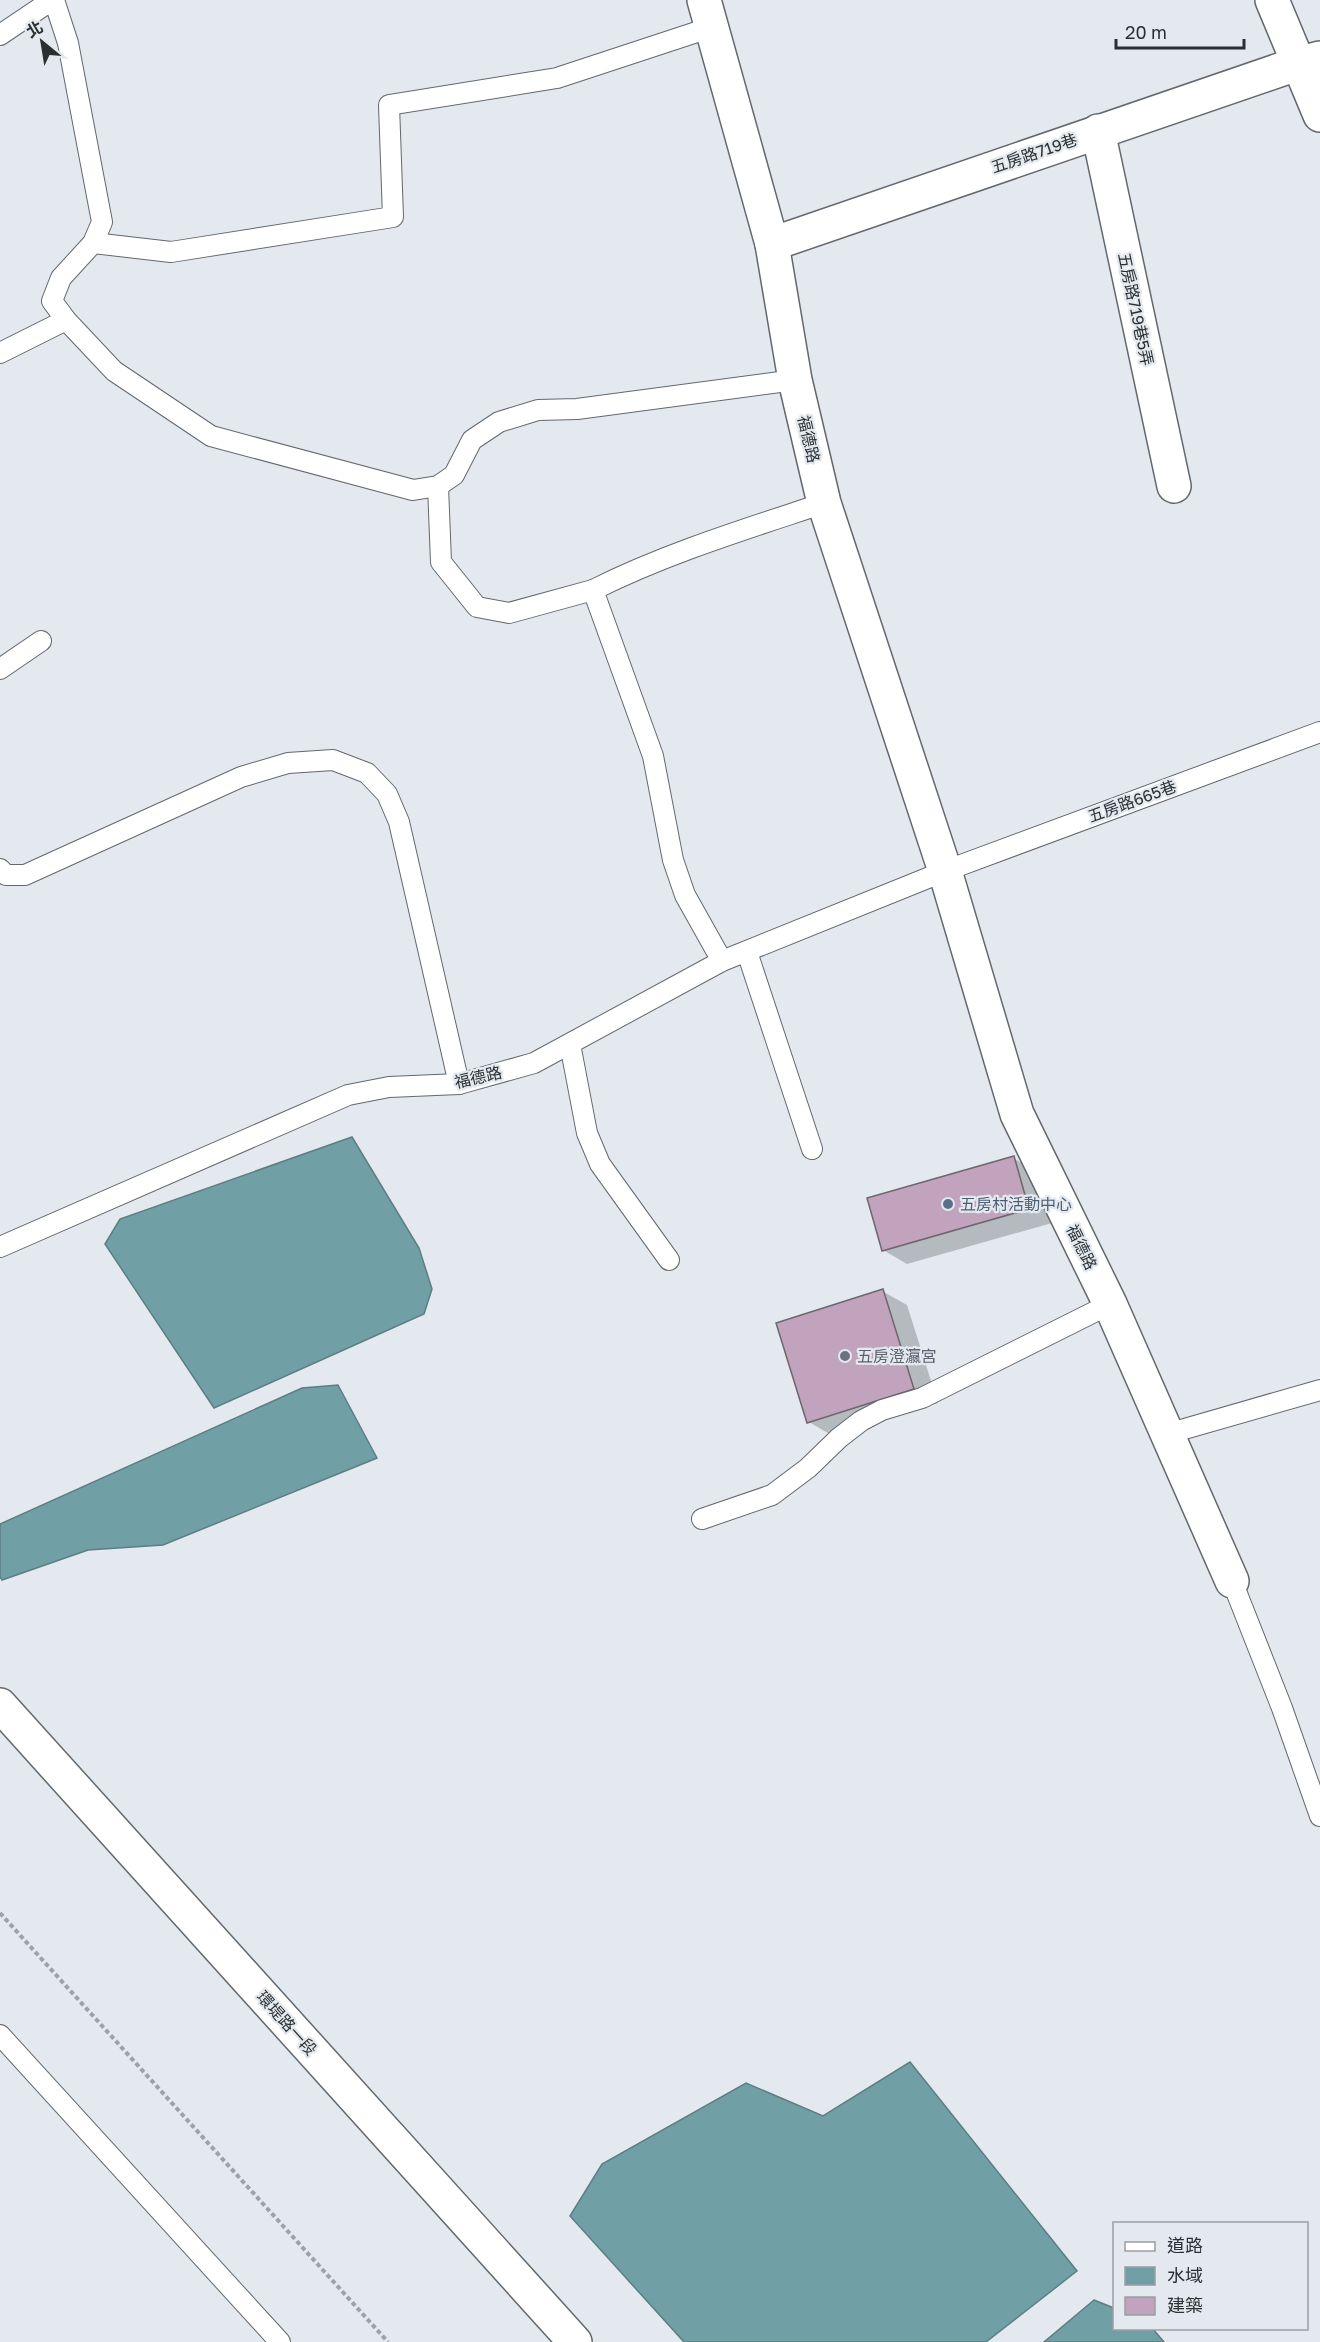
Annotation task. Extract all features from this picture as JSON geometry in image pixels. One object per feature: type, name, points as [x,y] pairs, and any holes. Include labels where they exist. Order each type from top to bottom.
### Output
[{"type":"street","points":[[1272,0],[1308,61],[1320,115]]},
{"type":"street","name":"福德路","points":[[708,14],[772,244],[795,380],[824,503],[945,871],[1017,1114],[1110,1304],[1232,1581]]},
{"type":"street","name":"五房路719巷","points":[[772,244],[1308,61]]},
{"type":"street","name":"五房路719巷5弄","points":[[1098,131],[1174,486]]},
{"type":"street","name":"環堤路一段","points":[[0,1705],[575,2342]]},
{"type":"lane","points":[[0,35],[53,0],[68,43],[102,222],[93,243],[61,278],[51,301],[114,370],[211,436],[413,490],[438,486],[454,475],[472,440],[499,422],[538,410],[577,410],[795,380]]},
{"type":"lane","points":[[93,243],[171,252],[393,216],[389,105],[557,78],[708,14]]},
{"type":"lane","points":[[0,353],[66,320]]},
{"type":"lane","points":[[438,486],[441,562],[477,607],[509,613],[593,590],[627,573],[720,537],[824,503]]},
{"type":"lane","points":[[593,590],[653,756],[673,860],[685,895],[722,960]]},
{"type":"lane","points":[[0,669],[41,640]]},
{"type":"lane","name":"五房路665巷","points":[[945,871],[1320,732]]},
{"type":"lane","points":[[0,869],[6,875],[25,875],[241,777],[288,763],[333,760],[367,773],[387,794],[399,822],[459,1084]]},
{"type":"lane","name":"福德路","points":[[0,1246],[348,1095],[389,1087],[459,1084],[534,1063],[722,960],[747,952],[945,871]]},
{"type":"lane","points":[[747,952],[812,1149]]},
{"type":"lane","points":[[570,1044],[587,1133],[600,1164],[669,1260]]},
{"type":"lane","points":[[702,1519],[772,1495],[808,1468],[839,1438],[861,1421],[882,1410],[922,1398],[1110,1304]]},
{"type":"lane","points":[[1167,1434],[1320,1390]]},
{"type":"lane","points":[[1232,1581],[1282,1708],[1320,1816]]},
{"type":"lane","points":[[0,2035],[280,2342]]},
{"type":"path","points":[[0,1913],[388,2342]]},
{"type":"water","points":[[352,1137],[419,1248],[432,1289],[424,1314],[214,1408],[105,1244],[120,1219]]},
{"type":"water","points":[[338,1385],[377,1458],[163,1545],[88,1550],[2,1580],[0,1577],[0,1524],[302,1388]]},
{"type":"water","points":[[910,2062],[1077,2271],[986,2342],[684,2342],[570,2216],[602,2164],[746,2083],[823,2116]]},
{"type":"water","points":[[1094,2300],[1113,2308],[1113,2330],[1154,2330],[1164,2342],[1044,2342]]},
{"type":"building","name":"五房村活動中心","points":[[1014,1156],[1029,1209],[882,1251],[867,1198]]},
{"type":"building","name":"五房澄瀛宮","points":[[883,1289],[914,1389],[807,1423],[776,1323]]},
{"type":"place","name":"五房村活動中心","points":[[948,1204]]},
{"type":"place","name":"五房澄瀛宮","points":[[845,1356]]}]
